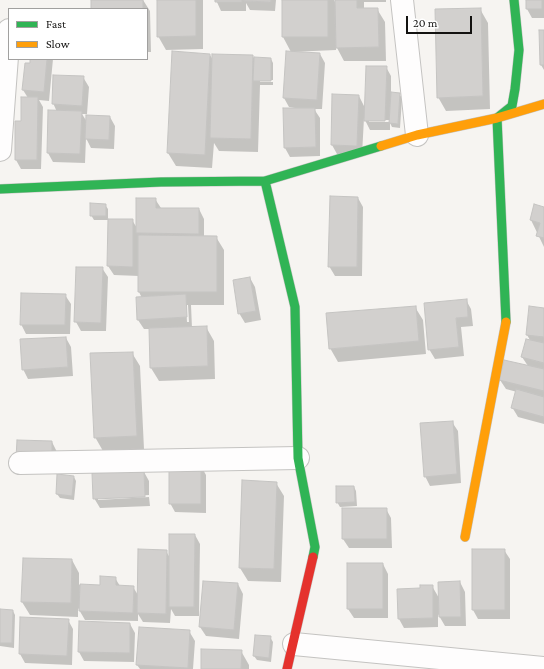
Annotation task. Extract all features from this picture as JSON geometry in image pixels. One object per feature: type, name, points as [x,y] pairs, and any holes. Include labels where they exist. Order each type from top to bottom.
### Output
[{"type":"street","points":[[402,0],[417,135]]},
{"type":"street","points":[[497,118],[512,106],[515,89],[519,50],[514,0]]},
{"type":"street","points":[[0,150],[8,43]]},
{"type":"street","points":[[0,189],[161,182],[265,181],[417,135],[497,118],[544,104]]},
{"type":"street","points":[[465,537],[506,327],[497,118]]},
{"type":"street","points":[[265,181],[295,306],[298,458],[315,548],[287,669]]},
{"type":"street","points":[[20,463],[298,458]]},
{"type":"street","points":[[294,644],[544,668]]},
{"type":"building","points":[[91,0],[143,0],[143,8],[91,8]]},
{"type":"building","points":[[157,0],[196,0],[196,36],[157,37]]},
{"type":"building","points":[[215,0],[242,0],[242,2],[215,2]]},
{"type":"building","points":[[271,0],[271,2],[244,1]]},
{"type":"building","points":[[282,0],[328,0],[328,37],[282,37]]},
{"type":"building","points":[[335,0],[357,0],[357,8],[378,8],[379,47],[336,48]]},
{"type":"building","points":[[526,0],[542,0],[542,9],[526,9]]},
{"type":"building","points":[[481,8],[483,96],[437,98],[435,9]]},
{"type":"building","points":[[539,30],[544,30],[544,65],[540,65]]},
{"type":"building","points":[[172,51],[210,54],[205,155],[167,153]]},
{"type":"building","points":[[286,51],[320,53],[317,100],[283,98]]},
{"type":"building","points":[[212,54],[253,55],[251,139],[210,138]]},
{"type":"building","points":[[254,57],[271,58],[271,81],[253,81]]},
{"type":"building","points":[[30,60],[47,60],[44,92],[22,90],[25,63],[30,63]]},
{"type":"building","points":[[366,66],[387,66],[385,121],[364,121]]},
{"type":"building","points":[[53,75],[84,76],[82,106],[52,104]]},
{"type":"building","points":[[391,92],[400,93],[398,124],[389,123]]},
{"type":"building","points":[[332,94],[359,95],[357,146],[331,145]]},
{"type":"building","points":[[21,97],[38,97],[37,160],[15,160],[15,121],[21,121]]},
{"type":"building","points":[[283,108],[315,108],[316,147],[284,148]]},
{"type":"building","points":[[48,110],[82,111],[80,154],[47,153]]},
{"type":"building","points":[[86,115],[110,116],[109,140],[85,139]]},
{"type":"building","points":[[330,196],[358,197],[357,267],[328,267]]},
{"type":"building","points":[[136,198],[156,198],[156,208],[199,208],[199,234],[136,233]]},
{"type":"building","points":[[90,203],[106,204],[106,216],[90,216]]},
{"type":"building","points":[[534,204],[544,207],[544,238],[536,236],[540,223],[530,220]]},
{"type":"building","points":[[108,219],[133,219],[133,267],[107,266]]},
{"type":"building","points":[[138,235],[217,236],[217,292],[138,292]]},
{"type":"building","points":[[76,267],[103,267],[101,323],[74,322]]},
{"type":"building","points":[[250,277],[256,311],[238,314],[233,280]]},
{"type":"building","points":[[21,293],[66,294],[65,325],[20,325]]},
{"type":"building","points":[[186,294],[187,317],[137,320],[136,297]]},
{"type":"building","points":[[467,299],[468,317],[456,318],[459,347],[428,350],[424,303]]},
{"type":"building","points":[[416,306],[419,341],[329,349],[326,313]]},
{"type":"building","points":[[529,306],[544,308],[544,337],[526,335]]},
{"type":"building","points":[[207,326],[208,366],[150,368],[149,328]]},
{"type":"building","points":[[66,337],[68,367],[22,370],[20,339]]},
{"type":"building","points":[[526,339],[544,343],[544,363],[521,357]]},
{"type":"building","points":[[133,352],[137,436],[94,438],[90,353]]},
{"type":"building","points":[[504,360],[544,369],[544,391],[499,380]]},
{"type":"building","points":[[516,389],[544,397],[544,417],[511,408]]},
{"type":"building","points":[[453,421],[457,474],[424,477],[420,423]]},
{"type":"building","points":[[17,440],[52,441],[52,459],[16,458]]},
{"type":"building","points":[[169,465],[201,465],[201,504],[169,504]]},
{"type":"building","points":[[144,471],[145,497],[93,499],[92,473]]},
{"type":"building","points":[[57,474],[74,476],[72,496],[56,494]]},
{"type":"building","points":[[242,480],[277,482],[274,569],[239,568]]},
{"type":"building","points":[[336,486],[354,486],[355,502],[336,503]]},
{"type":"building","points":[[342,508],[387,508],[387,539],[342,539]]},
{"type":"building","points":[[169,534],[195,534],[194,607],[169,607]]},
{"type":"building","points":[[138,549],[167,550],[166,614],[137,613]]},
{"type":"building","points":[[472,549],[505,549],[505,610],[472,610]]},
{"type":"building","points":[[23,558],[72,559],[71,603],[21,602]]},
{"type":"building","points":[[347,563],[383,563],[383,609],[347,609]]},
{"type":"building","points":[[100,576],[116,577],[116,585],[134,586],[133,613],[79,611],[80,584],[100,585]]},
{"type":"building","points":[[203,581],[238,583],[234,630],[199,627]]},
{"type":"building","points":[[460,581],[461,617],[439,617],[438,582]]},
{"type":"building","points":[[420,585],[433,585],[433,618],[398,619],[397,589],[420,588]]},
{"type":"building","points":[[0,609],[13,610],[12,643],[0,643]]},
{"type":"building","points":[[20,617],[69,619],[67,656],[19,654]]},
{"type":"building","points":[[79,621],[130,623],[130,653],[78,652]]},
{"type":"building","points":[[139,627],[190,630],[188,668],[136,665]]},
{"type":"building","points":[[255,635],[271,636],[269,658],[253,656]]},
{"type":"building","points":[[201,649],[242,650],[241,669],[201,669]]},
{"type":"traffic: fast","points":[[506,322],[497,118],[512,106],[515,89],[519,50],[514,0]]},
{"type":"traffic: fast","points":[[0,189],[161,182],[265,181],[381,146]]},
{"type":"traffic: fast","points":[[265,181],[295,307],[298,458],[315,547],[313,557]]},
{"type":"traffic: slow","points":[[381,146],[417,135],[497,118],[544,104]]},
{"type":"traffic: slow","points":[[465,537],[506,322]]},
{"type":"traffic: jam","points":[[287,669],[313,557]]}]
